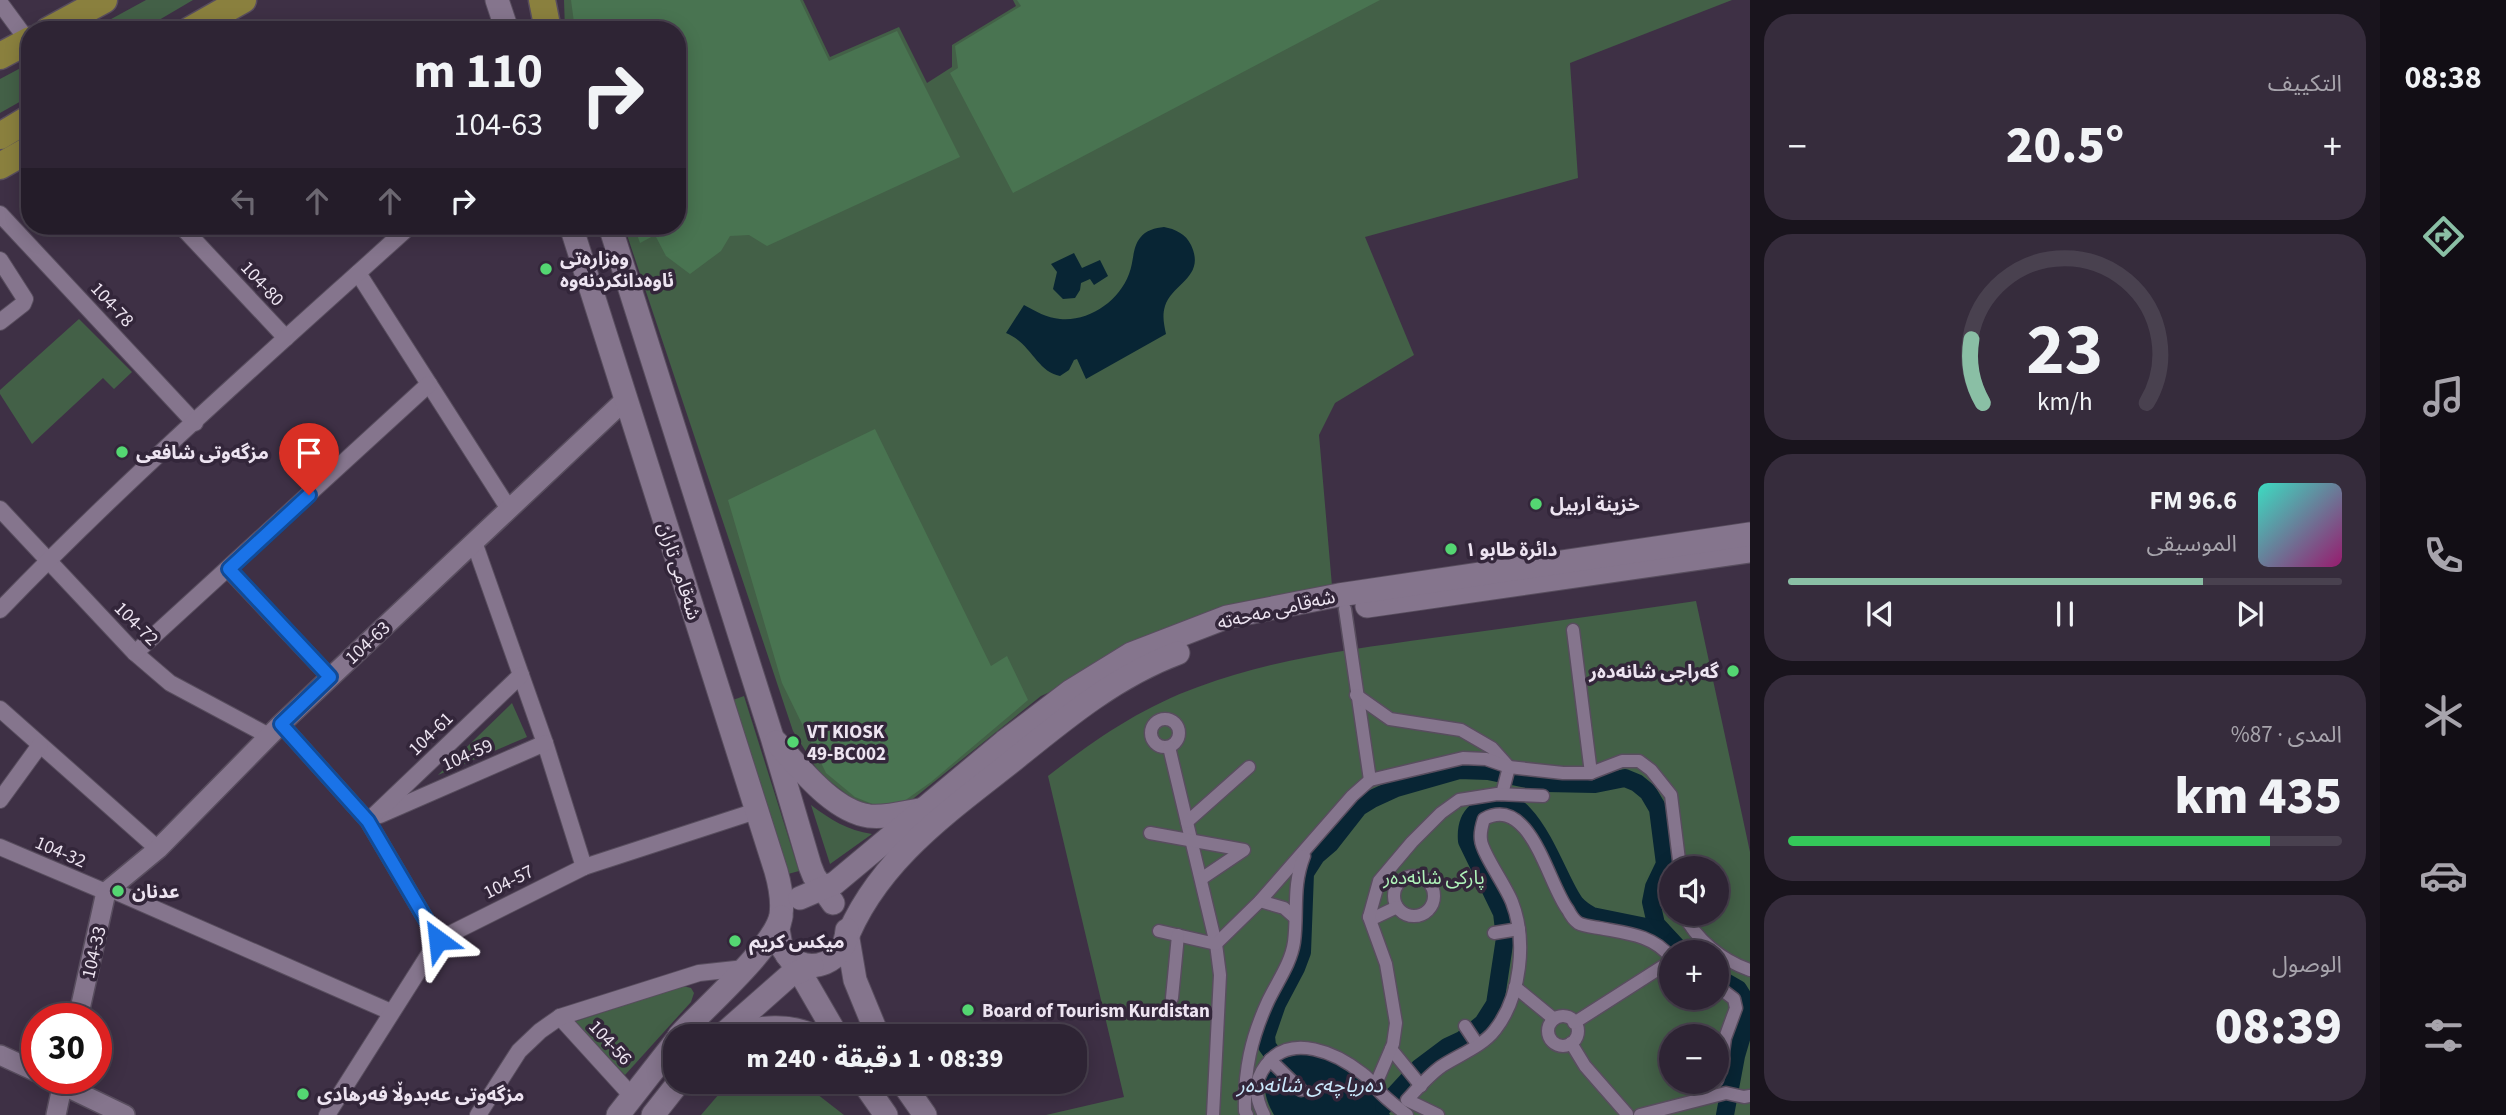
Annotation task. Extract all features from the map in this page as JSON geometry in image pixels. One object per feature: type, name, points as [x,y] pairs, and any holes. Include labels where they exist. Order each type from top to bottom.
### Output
[{"type":"highway","points":[[65,21],[104,0]]},
{"type":"highway","points":[[207,21],[243,0]]},
{"type":"highway","points":[[540,0],[545,21]]},
{"type":"highway","points":[[0,56],[21,45]]},
{"type":"highway","points":[[0,136],[21,123]]},
{"type":"highway","points":[[0,166],[21,154]]},
{"type":"main road","points":[[497,0],[501,21]]},
{"type":"main road","name":"شەقامی تاران","points":[[574,235],[779,883],[780,918]]},
{"type":"main road","name":"شەقامی تاران","points":[[613,235],[772,737],[810,866],[828,896]]},
{"type":"main road","points":[[586,275],[622,263]]},
{"type":"main road","name":"شەقامی مەحەتە","points":[[780,918],[790,904],[800,898],[828,896],[835,883],[1004,742],[1071,691],[1131,654],[1227,617],[1352,593],[1750,534]]},
{"type":"main road","name":"شەقامی مەحەتە","points":[[846,936],[888,870],[930,826],[1085,702],[1151,663],[1235,631],[1345,610],[1750,551]]},
{"type":"main road","points":[[772,737],[819,788],[846,807],[867,816],[884,816],[927,808]]},
{"type":"main road","points":[[828,896],[844,917],[855,980],[873,1024]]},
{"type":"main road","points":[[780,918],[780,946],[799,964],[831,1024]]},
{"type":"main road","points":[[691,1024],[745,968],[780,918]]},
{"type":"main road","points":[[734,1024],[799,964],[829,962],[838,955],[846,936]]},
{"type":"main road","points":[[618,1115],[663,1057]]},
{"type":"main road","points":[[653,1115],[670,1094]]},
{"type":"main road","points":[[871,1094],[886,1115]]},
{"type":"main road","points":[[910,1094],[925,1115]]},
{"type":"street","points":[[0,3],[21,23]]},
{"type":"street","name":"104-78","points":[[0,214],[195,423]]},
{"type":"street","name":"104-80","points":[[189,235],[286,338]]},
{"type":"street","points":[[0,610],[47,561],[400,235]]},
{"type":"street","points":[[0,260],[25,299],[23,304],[0,322]]},
{"type":"street","points":[[358,273],[509,509]]},
{"type":"street","points":[[135,653],[429,384]]},
{"type":"street","name":"104-63","points":[[109,891],[158,849],[330,677],[626,399]]},
{"type":"street","name":"104-72","points":[[0,509],[135,653],[170,683],[275,730],[368,821],[438,940]]},
{"type":"street","points":[[474,542],[522,675],[584,867]]},
{"type":"street","points":[[229,569],[330,677]]},
{"type":"street","points":[[1345,610],[1370,780]]},
{"type":"street","points":[[1573,630],[1591,773]]},
{"type":"street","name":"104-61","points":[[368,821],[522,675]]},
{"type":"street","points":[[1356,695],[1390,719],[1461,730],[1492,748],[1509,767]]},
{"type":"street","points":[[0,709],[158,849]]},
{"type":"street","name":"104-59","points":[[368,821],[545,743]]},
{"type":"street","points":[[0,800],[40,745]]},
{"type":"street","points":[[1169,747],[1216,944],[1220,975],[1213,1115]]},
{"type":"street","points":[[1216,944],[1260,901],[1352,796],[1370,780],[1462,758],[1486,759],[1509,767],[1563,774],[1591,773],[1622,761],[1639,761],[1651,770],[1671,795],[1679,856]]},
{"type":"street","points":[[1187,822],[1249,767]]},
{"type":"street","points":[[1502,789],[1509,767]]},
{"type":"street","points":[[1377,1088],[1391,1049],[1396,1023],[1386,964],[1369,917],[1379,881],[1441,813],[1459,800],[1502,789],[1543,796]]},
{"type":"street","name":"104-57","points":[[438,940],[584,867],[756,811]]},
{"type":"street","points":[[1438,1115],[1408,1100],[1440,1068],[1495,1030],[1515,987],[1519,929],[1513,903],[1481,842],[1484,819],[1493,814],[1514,817],[1525,828],[1565,907],[1578,923],[1652,941],[1659,946]]},
{"type":"street","points":[[1150,833],[1244,850],[1201,879]]},
{"type":"street","name":"104-32","points":[[0,847],[391,1012]]},
{"type":"street","points":[[1247,1115],[1246,1064],[1268,1002],[1290,957],[1294,942],[1293,916],[1298,870],[1306,850]]},
{"type":"street","name":"104-33","points":[[82,1003],[109,891]]},
{"type":"street","points":[[1260,901],[1284,908],[1293,916]]},
{"type":"street","points":[[1369,917],[1377,917],[1397,907]]},
{"type":"street","points":[[1690,926],[1704,942],[1750,970]]},
{"type":"street","points":[[1494,933],[1519,929]]},
{"type":"street","points":[[1159,931],[1216,944]]},
{"type":"street","points":[[1172,998],[1178,935]]},
{"type":"street","points":[[327,1115],[438,940]]},
{"type":"street","points":[[1574,1023],[1659,967]]},
{"type":"street","points":[[478,1115],[519,1051],[560,1017],[699,973],[745,968]]},
{"type":"street","points":[[1515,987],[1554,1019],[1567,1017],[1574,1023],[1577,1031],[1571,1043],[1563,1046],[1550,1040],[1548,1031],[1554,1019]]},
{"type":"street","points":[[1729,995],[1737,1007],[1729,1028]]},
{"type":"street","name":"104-56","points":[[560,1017],[632,1095]]},
{"type":"street","points":[[1465,1026],[1477,1044]]},
{"type":"street","points":[[1571,1043],[1585,1066],[1628,1115]]},
{"type":"street","points":[[1265,1115],[1257,1101],[1255,1089],[1260,1075],[1272,1059],[1288,1048],[1311,1048],[1356,1068],[1404,1113]]},
{"type":"street","points":[[1391,1049],[1421,1086]]},
{"type":"street","points":[[0,1055],[21,1065]]},
{"type":"street","points":[[1272,1059],[1301,1090]]},
{"type":"street","points":[[56,1115],[57,1094]]},
{"type":"street","points":[[84,1094],[125,1115]]},
{"type":"street","points":[[1640,1115],[1722,1094],[1747,1096]]},
{"type":"green space","points":[[146,0],[193,0],[157,21],[108,21]]},
{"type":"green space","points":[[564,0],[803,0],[830,57],[899,27],[927,83],[952,67],[952,45],[1016,6],[1013,0],[1732,0],[1570,63],[1578,178],[1365,237],[1414,355],[1335,403],[1319,435],[1332,586],[1212,618],[1041,696],[909,802],[895,809],[857,802],[820,774],[793,731],[627,235],[686,235],[686,21],[565,21]]},
{"type":"green space","points":[[571,0],[800,0],[829,61],[897,31],[960,157],[767,246],[749,235],[730,236],[721,251],[690,274],[666,256],[655,235],[686,235],[686,21],[574,21]]},
{"type":"green space","points":[[1017,0],[1380,0],[1013,193],[950,73],[958,68],[955,46],[1021,6]]},
{"type":"green space","points":[[21,68],[21,101],[0,113],[0,79]]},
{"type":"green space","points":[[637,235],[655,235],[640,243]]},
{"type":"green space","points":[[79,319],[132,372],[114,389],[103,378],[32,444],[0,390]]},
{"type":"green space","points":[[875,429],[991,666],[1007,656],[1028,700],[931,782],[890,811],[855,797],[826,773],[782,683],[728,500]]},
{"type":"green space","name":"پارکی شانەدەر","points":[[1696,601],[1750,852],[1750,1115],[1046,1115],[1124,1097],[1048,776],[1101,737],[1138,714],[1177,695],[1255,669],[1373,646]]},
{"type":"green space","points":[[744,696],[799,871],[788,874],[733,700]]},
{"type":"green space","points":[[512,703],[527,737],[438,775]]},
{"type":"green space","points":[[811,805],[840,824],[872,834],[830,864]]},
{"type":"green space","points":[[683,986],[691,988],[694,993],[691,1002],[671,1024],[663,1024],[663,1033],[625,1075],[574,1022]]},
{"type":"green space","points":[[719,1094],[817,1094],[844,1115],[701,1115]]},
{"type":"water","points":[[1164,227],[1183,235],[1195,256],[1187,279],[1165,306],[1163,317],[1166,334],[1086,379],[1077,359],[1069,370],[1060,376],[1045,369],[1022,343],[1006,333],[1024,305],[1046,316],[1060,319],[1082,317],[1102,308],[1124,284],[1140,238],[1151,230]]},
{"type":"water","points":[[1074,253],[1082,268],[1100,260],[1108,276],[1094,285],[1090,279],[1081,283],[1075,298],[1063,299],[1053,289],[1057,272],[1051,264]]},
{"type":"water","name":"دەریاچەی شانەدەر","points":[[1310,1053],[1343,1063],[1377,1093],[1390,1115],[1274,1115],[1265,1090],[1269,1071],[1285,1058]]},
{"type":"waterway","points":[[1278,1061],[1267,1046],[1266,1036],[1277,1004],[1302,952],[1305,873],[1316,856],[1330,844],[1359,807],[1396,788],[1459,770],[1488,771],[1546,783],[1595,784],[1625,778],[1637,783],[1648,792],[1658,809],[1665,864],[1654,887],[1651,902],[1656,924],[1671,940]]},
{"type":"waterway","points":[[1384,1106],[1419,1068],[1483,1023],[1495,1004],[1505,938],[1502,913],[1467,841],[1468,825],[1476,812],[1494,802],[1510,804],[1524,814],[1537,831],[1575,903],[1585,912],[1592,916],[1661,930]]},
{"type":"waterway","points":[[1725,1115],[1736,1056],[1748,1015],[1746,1002],[1738,989],[1729,984]]},
{"type":"place","name":"وەزارەتی ئاوەدانکردنەوە","points":[[546,269]]},
{"type":"place","name":"مزگەوتی شافعی","points":[[122,452]]},
{"type":"place","name":"خزينة اربيل","points":[[1536,504]]},
{"type":"place","name":"دائرة طابو ١","points":[[1451,549]]},
{"type":"place","name":"گەراجی شانەدەر","points":[[1733,671]]},
{"type":"place","name":"VT KIOSK 49-BC002","points":[[793,742]]},
{"type":"place","name":"عدنان","points":[[118,891]]},
{"type":"place","name":"ميكس كريم","points":[[735,941]]},
{"type":"place","name":"Board of Tourism Kurdistan","points":[[968,1010]]},
{"type":"place","name":"مزگەوتی عەبدوڵا فەرهادی","points":[[303,1094]]},
{"type":"route","points":[[309,495],[229,569],[330,677],[281,724],[368,821],[438,940]]}]
